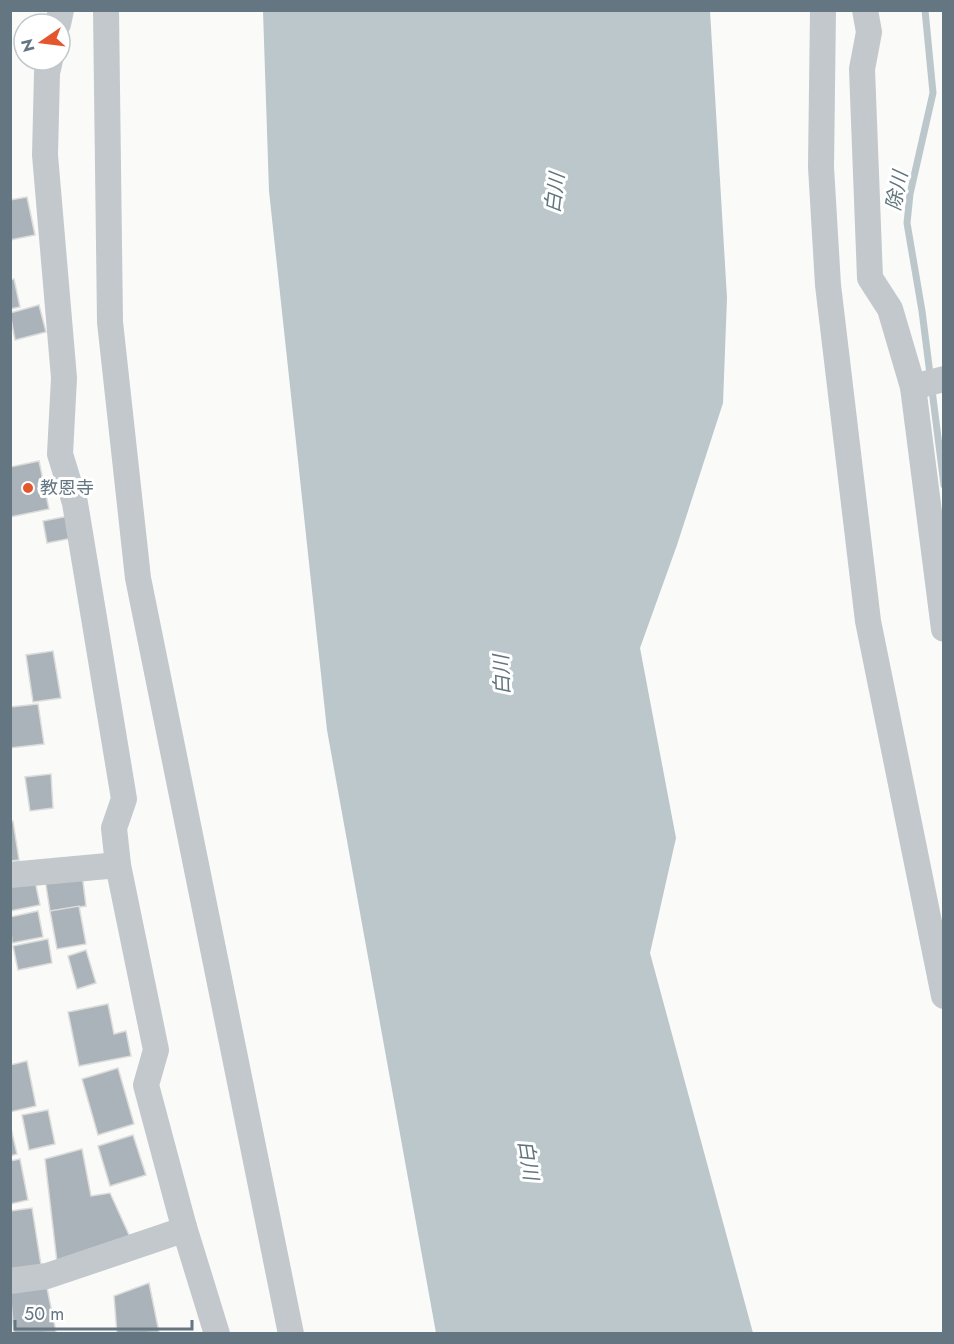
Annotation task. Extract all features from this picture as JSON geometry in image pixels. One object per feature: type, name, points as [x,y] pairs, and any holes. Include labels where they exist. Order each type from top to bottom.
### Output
[{"type":"street","points":[[106,10],[110,322],[138,578],[291,1334]]},
{"type":"street","points":[[823,10],[820,167],[828,285],[868,621],[944,996]]},
{"type":"street","points":[[865,10],[869,32],[862,69],[870,278],[890,309],[913,387],[944,629]]},
{"type":"street","points":[[47,72],[45,155],[64,378],[60,454],[75,503],[124,799],[114,828],[118,865],[156,1050],[146,1086],[184,1227],[217,1334]]},
{"type":"street","points":[[913,387],[944,379]]},
{"type":"street","points":[[10,875],[118,865]]},
{"type":"street","points":[[10,1281],[47,1276],[180,1231],[184,1227]]},
{"type":"street","points":[[204,1288],[232,1334]]},
{"type":"water","name":"白川","points":[[263,11],[710,11],[727,298],[723,403],[677,545],[640,648],[676,838],[650,953],[753,1333],[436,1333],[327,730],[269,191]]},
{"type":"building","points":[[27,197],[35,235],[10,240],[10,200]]},
{"type":"building","points":[[14,279],[20,307],[10,309],[10,280]]},
{"type":"building","points":[[39,305],[46,332],[15,340],[10,313]]},
{"type":"building","name":"教恩寺","points":[[39,461],[49,509],[10,517],[10,467]]},
{"type":"building","points":[[69,516],[73,538],[47,543],[43,521]]},
{"type":"building","points":[[53,651],[61,698],[33,702],[26,655]]},
{"type":"building","points":[[38,704],[44,744],[10,748],[10,707]]},
{"type":"building","points":[[51,774],[53,808],[30,811],[25,777]]},
{"type":"building","points":[[13,821],[19,860],[10,861],[10,822]]},
{"type":"building","points":[[82,874],[86,906],[50,911],[45,879]]},
{"type":"building","points":[[35,881],[40,905],[10,911],[10,885]]},
{"type":"building","points":[[79,906],[86,944],[57,949],[50,911]]},
{"type":"building","points":[[38,911],[43,937],[12,943],[10,917]]},
{"type":"building","points":[[48,939],[52,963],[18,970],[13,946]]},
{"type":"building","points":[[86,950],[96,983],[77,989],[68,956]]},
{"type":"building","points":[[108,1004],[114,1034],[126,1031],[131,1056],[79,1066],[68,1012]]},
{"type":"building","points":[[27,1061],[36,1106],[10,1112],[10,1065]]},
{"type":"building","points":[[118,1068],[134,1124],[98,1135],[82,1079]]},
{"type":"building","points":[[48,1110],[55,1144],[29,1150],[22,1115]]},
{"type":"building","points":[[10,1124],[17,1154],[10,1156]]},
{"type":"building","points":[[133,1135],[146,1175],[110,1186],[98,1146]]},
{"type":"building","points":[[82,1149],[91,1196],[110,1193],[130,1237],[57,1262],[45,1159]]},
{"type":"building","points":[[20,1159],[28,1200],[10,1204],[10,1161]]},
{"type":"building","points":[[32,1208],[41,1265],[10,1269],[10,1211]]},
{"type":"building","points":[[46,1283],[56,1332],[14,1334],[10,1290]]},
{"type":"building","points":[[149,1283],[159,1332],[117,1334],[114,1296]]},
{"type":"waterway","name":"除川","points":[[925,10],[933,93],[910,194],[907,223],[922,311],[944,485]]},
{"type":"place","name":"教恩寺","points":[[28,488]]}]
